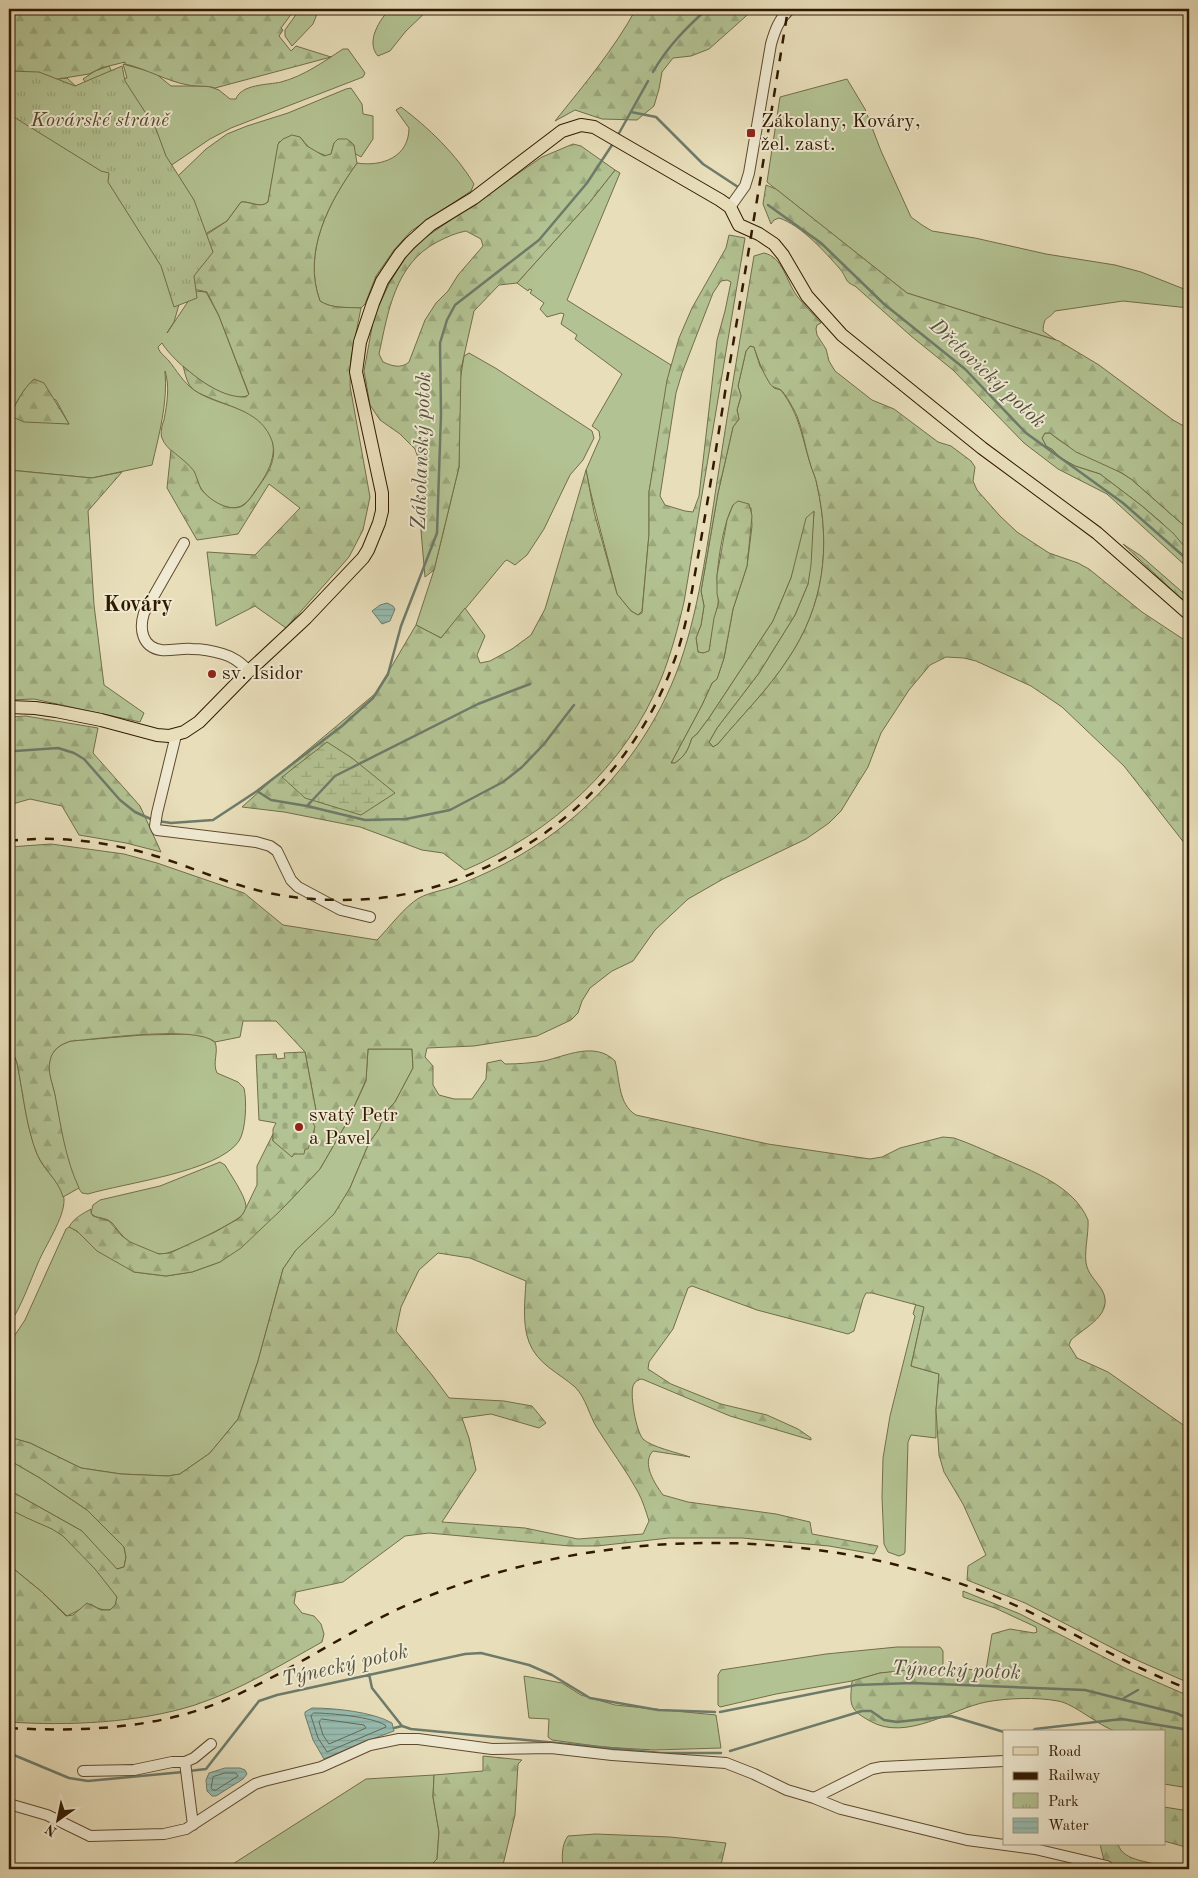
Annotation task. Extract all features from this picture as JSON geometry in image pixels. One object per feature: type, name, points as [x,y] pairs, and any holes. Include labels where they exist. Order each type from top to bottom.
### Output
[{"type":"main road","points":[[9,707],[56,711],[101,720],[157,735],[176,735],[199,722],[249,671],[306,618],[355,567],[368,550],[379,524],[382,511],[382,493],[356,366],[360,342],[382,281],[392,265],[419,234],[480,194],[562,131],[581,125],[594,127],[730,207],[739,225],[759,234],[774,244],[783,255],[806,296],[842,335],[982,448],[1096,533],[1189,614]]},
{"type":"street","points":[[730,207],[745,186],[749,172],[771,44],[776,26],[782,16],[790,9]]},
{"type":"street","points":[[184,543],[144,613],[142,623],[145,641],[160,650],[194,649],[223,654],[237,660],[249,671]]},
{"type":"street","points":[[176,735],[157,813],[155,826],[157,830],[256,842],[270,846],[277,851],[291,880],[298,887],[341,910],[370,917]]},
{"type":"street","points":[[9,1804],[59,1820],[90,1836],[164,1834],[186,1829],[255,1784],[321,1767],[370,1745],[399,1739],[418,1739],[492,1749],[550,1748],[612,1755],[726,1763],[787,1790],[841,1809],[967,1840],[1003,1845]]},
{"type":"street","points":[[193,1825],[186,1769],[194,1758],[212,1744]]},
{"type":"street","points":[[814,1798],[872,1769],[882,1766],[1003,1761]]},
{"type":"street","points":[[83,1771],[134,1770],[172,1762],[186,1769]]},
{"type":"street","points":[[1008,1846],[1108,1866]]},
{"type":"green space","points":[[9,9],[295,9],[281,28],[283,30],[279,36],[291,51],[296,46],[331,57],[215,88],[180,83],[125,64],[125,62],[101,68],[89,74],[58,79],[34,80],[9,76]]},
{"type":"green space","points":[[300,9],[319,9],[313,24],[292,46],[285,36],[285,30]]},
{"type":"green space","points":[[390,9],[429,9],[406,31],[390,51],[378,56],[374,50],[373,38],[378,25]]},
{"type":"green space","points":[[636,9],[754,9],[709,49],[691,56],[673,58],[662,72],[654,106],[637,120],[602,119],[575,110],[555,121],[608,53]]},
{"type":"green space","points":[[343,49],[348,49],[365,73],[363,77],[231,128],[210,139],[148,181],[178,176],[206,149],[227,134],[288,113],[346,89],[351,88],[362,104],[363,114],[373,116],[373,139],[361,157],[354,153],[354,145],[350,141],[334,143],[331,154],[327,156],[311,150],[300,137],[279,142],[268,202],[259,205],[241,202],[227,221],[207,233],[184,287],[174,322],[167,333],[195,291],[206,292],[219,316],[249,395],[239,397],[227,395],[214,389],[188,371],[162,343],[158,347],[190,387],[206,397],[246,412],[267,429],[272,438],[272,459],[263,480],[250,499],[243,505],[232,508],[216,502],[206,495],[191,468],[164,442],[161,434],[168,395],[165,371],[164,406],[152,465],[92,478],[9,470],[9,79],[50,80],[67,78],[93,102],[91,89],[83,79],[95,71],[109,66],[116,80],[127,78],[123,64],[155,73],[171,86],[208,86],[219,90],[230,99],[236,99],[243,90],[281,82],[298,76]],"holes":[[[25,389],[56,400],[69,424],[50,422],[16,403]]]},
{"type":"green space","name":"Kovárské stráně","points":[[122,66],[125,81],[156,129],[166,156],[194,200],[213,252],[194,276],[197,298],[174,307],[161,266],[108,182],[109,173],[101,171],[9,114],[9,71],[39,72],[75,86]]},
{"type":"green space","points":[[847,79],[865,109],[881,151],[911,217],[922,225],[932,231],[975,238],[1046,254],[1115,265],[1141,272],[1189,291],[1189,308],[1123,301],[1055,311],[1045,320],[1043,331],[1056,340],[907,293],[767,182],[780,97]]},
{"type":"green space","points":[[401,107],[441,142],[459,162],[474,184],[471,191],[411,231],[394,250],[376,276],[365,304],[361,308],[325,304],[320,301],[315,283],[314,264],[321,228],[337,194],[357,163],[366,164],[384,161],[399,153],[404,146],[408,138],[409,128],[396,110]]},
{"type":"green space","points":[[292,135],[300,137],[307,146],[324,156],[331,154],[334,143],[338,139],[347,139],[354,145],[357,163],[328,211],[316,246],[314,264],[315,283],[320,301],[335,306],[361,308],[351,358],[350,386],[370,497],[363,530],[349,557],[286,628],[255,606],[216,626],[207,552],[255,555],[300,508],[269,484],[238,534],[197,540],[167,488],[171,450],[194,471],[201,489],[209,497],[227,507],[239,507],[249,500],[264,478],[272,463],[274,452],[272,441],[267,431],[254,417],[199,393],[188,383],[183,366],[204,383],[220,392],[237,397],[246,397],[249,394],[219,316],[207,292],[184,287],[206,235],[227,221],[241,202],[262,205],[268,202],[278,144],[283,139]]},
{"type":"green space","points":[[573,144],[581,146],[615,170],[589,203],[517,283],[499,285],[474,311],[461,369],[459,467],[434,570],[425,577],[421,531],[423,472],[415,449],[400,434],[380,420],[370,405],[364,371],[374,316],[390,282],[407,255],[426,237],[542,157]],"holes":[[[466,231],[481,239],[483,246],[458,275],[448,291],[436,303],[425,320],[409,362],[400,366],[393,366],[383,362],[379,354],[390,306],[396,290],[411,263],[423,251],[455,234]]]},
{"type":"green space","points":[[615,170],[620,173],[567,300],[671,365],[649,492],[649,534],[642,611],[638,615],[631,611],[617,594],[586,470],[600,438],[599,431],[592,426],[622,374],[575,339],[577,335],[561,324],[564,314],[561,313],[547,317],[540,309],[544,303],[530,293],[532,290],[529,289],[528,291],[517,283],[589,203]]},
{"type":"green space","points":[[766,185],[776,189],[907,293],[1059,341],[1099,365],[1173,420],[1189,429],[1189,530],[1122,473],[1076,452],[1050,433],[1045,433],[1042,438],[1046,446],[1059,457],[1075,466],[1100,474],[1142,506],[1173,533],[1189,552],[1189,569],[1107,494],[1058,469],[1024,443],[953,370],[911,336],[855,286],[849,283],[834,262],[804,233],[779,218],[771,224],[763,204]]},
{"type":"green space","points":[[729,235],[745,238],[684,602],[668,660],[646,711],[627,741],[606,768],[582,794],[555,817],[497,855],[465,870],[443,853],[422,850],[360,827],[284,812],[242,807],[376,693],[416,625],[441,638],[465,608],[485,636],[477,655],[480,663],[490,661],[512,649],[531,635],[545,609],[586,470],[594,512],[617,594],[631,611],[638,615],[642,613],[649,534],[649,492],[667,380],[679,338],[692,308],[726,248]],"holes":[[[727,280],[731,282],[717,340],[699,496],[693,512],[685,511],[665,505],[660,496],[676,393],[713,293],[721,281]]]},
{"type":"green space","points":[[764,253],[776,259],[780,264],[797,296],[821,323],[817,325],[817,335],[826,349],[829,361],[835,371],[872,400],[894,409],[938,442],[951,446],[971,461],[975,467],[973,481],[977,490],[1017,532],[1049,553],[1089,569],[1142,612],[1189,643],[1189,849],[1124,766],[1062,707],[1031,686],[976,661],[946,657],[930,665],[909,690],[881,733],[868,767],[841,811],[829,823],[806,839],[723,879],[688,899],[655,930],[633,961],[612,971],[590,988],[582,1001],[578,1013],[571,1020],[537,1036],[474,1046],[427,1048],[425,1057],[433,1066],[433,1085],[439,1095],[454,1099],[472,1099],[486,1079],[487,1063],[501,1060],[505,1064],[529,1063],[580,1052],[599,1052],[615,1061],[623,1098],[626,1105],[636,1115],[768,1144],[870,1159],[882,1157],[900,1148],[943,1137],[954,1138],[1038,1174],[1062,1189],[1082,1208],[1088,1220],[1086,1262],[1088,1270],[1102,1290],[1105,1299],[1102,1313],[1071,1340],[1069,1345],[1077,1358],[1108,1372],[1189,1429],[1189,1683],[1132,1658],[1025,1603],[967,1580],[968,1566],[986,1555],[963,1504],[944,1472],[939,1455],[936,1410],[939,1374],[911,1366],[924,1307],[866,1293],[854,1331],[848,1334],[757,1310],[692,1286],[688,1288],[673,1329],[649,1362],[648,1369],[671,1384],[721,1404],[767,1415],[798,1429],[811,1438],[811,1440],[730,1416],[642,1379],[639,1380],[633,1386],[632,1397],[640,1435],[647,1442],[658,1447],[690,1457],[653,1451],[648,1461],[650,1473],[663,1495],[688,1502],[776,1514],[810,1522],[812,1534],[878,1546],[874,1554],[829,1546],[742,1538],[669,1538],[597,1546],[570,1546],[429,1533],[405,1536],[343,1582],[296,1592],[294,1603],[302,1613],[314,1616],[321,1624],[324,1634],[322,1642],[244,1685],[195,1705],[150,1716],[103,1722],[55,1724],[9,1722],[9,1565],[42,1592],[66,1616],[73,1615],[87,1603],[101,1610],[110,1610],[115,1605],[117,1597],[95,1569],[63,1536],[9,1509],[9,1490],[82,1531],[117,1569],[124,1567],[126,1557],[124,1547],[87,1510],[40,1478],[9,1460],[9,1437],[30,1443],[81,1468],[121,1474],[168,1476],[180,1474],[210,1453],[238,1419],[258,1361],[283,1269],[296,1250],[334,1214],[350,1188],[369,1143],[379,1129],[385,1113],[395,1102],[413,1068],[412,1049],[368,1049],[366,1080],[347,1122],[320,1169],[241,1248],[220,1262],[192,1272],[166,1276],[134,1272],[97,1251],[77,1231],[69,1227],[73,1221],[91,1209],[93,1216],[109,1221],[130,1242],[159,1254],[170,1253],[238,1219],[243,1214],[257,1185],[257,1166],[273,1134],[273,1141],[294,1154],[305,1148],[312,1140],[314,1130],[311,1118],[317,1116],[305,1052],[276,1021],[243,1021],[240,1037],[215,1042],[204,1037],[188,1034],[146,1034],[71,1041],[60,1045],[51,1057],[49,1065],[50,1074],[67,1154],[79,1188],[63,1197],[58,1186],[43,1165],[33,1144],[17,1063],[15,1057],[9,1053],[9,847],[51,844],[124,854],[157,863],[244,893],[283,925],[377,940],[402,912],[419,898],[458,885],[489,871],[519,856],[561,828],[608,784],[637,747],[661,706],[680,663],[694,616],[704,567],[754,256]],"holes":[[[750,346],[754,347],[770,384],[783,392],[796,414],[816,482],[823,531],[823,553],[817,597],[810,618],[788,659],[763,692],[718,744],[713,747],[709,742],[717,728],[759,673],[795,615],[808,584],[814,511],[806,518],[791,578],[773,621],[709,718],[692,738],[684,755],[675,763],[671,763],[712,683],[717,679],[724,658],[733,609],[747,566],[752,516],[749,504],[738,501],[733,505],[727,520],[717,575],[719,602],[714,618],[709,651],[698,652],[696,638],[701,625],[704,606],[701,591],[718,493],[733,427],[739,419],[737,410],[741,396],[738,386],[746,351]],[[438,1253],[470,1258],[526,1281],[525,1320],[529,1342],[537,1356],[549,1368],[575,1387],[582,1396],[597,1428],[638,1492],[649,1521],[643,1534],[578,1539],[525,1528],[442,1522],[476,1470],[469,1438],[462,1418],[491,1414],[539,1428],[546,1423],[532,1406],[504,1401],[449,1398],[396,1331],[401,1307],[419,1270]]]},
{"type":"green space","points":[[750,346],[754,347],[760,366],[774,388],[781,390],[792,408],[816,479],[823,531],[821,575],[817,597],[810,618],[788,659],[763,692],[718,744],[713,747],[709,742],[717,728],[759,673],[795,615],[808,584],[814,512],[791,578],[773,621],[709,718],[692,738],[684,755],[675,763],[671,763],[712,683],[717,679],[724,658],[733,609],[747,566],[752,526],[751,508],[733,505],[720,549],[717,577],[718,604],[709,652],[698,652],[696,638],[701,625],[704,606],[701,591],[718,493],[733,427],[739,419],[737,410],[741,396],[738,386],[746,351]]},
{"type":"green space","points":[[469,353],[592,431],[594,438],[583,460],[570,475],[544,529],[527,555],[515,565],[507,560],[505,561],[441,638],[416,625],[434,570],[459,467],[460,381],[464,356]]},
{"type":"green space","points":[[34,379],[44,383],[69,424],[24,422],[10,416],[17,401]]},
{"type":"green space","points":[[1045,433],[1050,433],[1069,447],[1131,479],[1189,530],[1189,552],[1162,523],[1100,474],[1075,466],[1059,457],[1046,446],[1042,438]]},
{"type":"green space","points":[[9,470],[92,478],[122,472],[88,511],[94,605],[104,685],[144,713],[140,722],[34,699],[9,700]]},
{"type":"green space","points":[[1123,544],[1141,556],[1189,598],[1189,606]]},
{"type":"green space","points":[[26,716],[98,728],[93,753],[140,806],[161,852],[126,843],[79,835],[62,806],[30,799],[9,805],[9,717]]},
{"type":"green space","points":[[327,742],[352,758],[395,793],[361,815],[305,798],[282,777]]},
{"type":"green space","points":[[192,1034],[206,1037],[215,1042],[217,1073],[238,1082],[244,1088],[245,1115],[239,1141],[228,1152],[212,1161],[191,1168],[88,1194],[82,1193],[71,1172],[64,1146],[50,1078],[49,1061],[52,1054],[60,1046],[71,1041],[143,1035]]},
{"type":"green space","points":[[368,1049],[412,1049],[413,1068],[395,1102],[385,1113],[379,1129],[369,1143],[350,1188],[334,1215],[296,1250],[283,1269],[258,1361],[238,1419],[210,1453],[180,1474],[168,1476],[121,1474],[81,1468],[30,1443],[9,1437],[9,1344],[25,1320],[66,1229],[72,1228],[134,1272],[166,1276],[192,1272],[220,1262],[282,1209],[320,1169],[347,1122],[366,1081]]},
{"type":"green space","points":[[305,1052],[317,1116],[311,1118],[315,1127],[308,1149],[305,1149],[304,1154],[294,1154],[292,1157],[273,1141],[273,1129],[276,1123],[259,1120],[256,1055],[276,1054],[277,1059],[285,1058],[284,1053]]},
{"type":"green space","points":[[9,1053],[15,1057],[17,1063],[29,1126],[36,1150],[43,1165],[61,1189],[64,1199],[58,1223],[41,1256],[22,1302],[9,1325]]},
{"type":"green space","points":[[220,1162],[225,1165],[240,1191],[245,1201],[245,1211],[227,1225],[168,1253],[157,1254],[134,1245],[110,1221],[91,1213],[93,1205],[100,1200],[160,1186]]},
{"type":"green space","points":[[916,1304],[924,1307],[911,1366],[939,1374],[936,1438],[911,1435],[908,1442],[905,1552],[899,1556],[888,1552],[884,1544],[883,1458],[890,1416],[915,1316],[913,1314]]},
{"type":"green space","points":[[9,1460],[40,1478],[87,1510],[124,1547],[126,1557],[124,1567],[117,1569],[113,1567],[82,1531],[9,1490]]},
{"type":"green space","points":[[9,1509],[50,1527],[71,1542],[115,1593],[117,1604],[115,1607],[106,1610],[91,1604],[67,1616],[42,1592],[9,1565]]},
{"type":"green space","points":[[963,1591],[1020,1614],[1127,1669],[1189,1696],[1189,1788],[1166,1784],[1166,1730],[1113,1730],[1071,1706],[1058,1701],[1022,1698],[986,1702],[928,1722],[898,1728],[870,1721],[858,1713],[851,1701],[852,1681],[880,1673],[925,1668],[986,1670],[992,1634],[1010,1629],[1037,1632],[1036,1627],[995,1608],[963,1597]]},
{"type":"green space","points":[[897,1647],[940,1647],[943,1651],[943,1664],[938,1669],[880,1673],[852,1681],[776,1694],[720,1707],[718,1705],[718,1675],[721,1670],[826,1654]]},
{"type":"green space","points":[[524,1676],[562,1683],[581,1695],[615,1705],[716,1715],[721,1748],[654,1750],[603,1747],[552,1740],[548,1737],[549,1719],[529,1718]]},
{"type":"green space","points":[[483,1756],[522,1760],[518,1764],[515,1815],[502,1869],[427,1869],[437,1859],[439,1832],[433,1797],[434,1775],[483,1771]]},
{"type":"green space","points":[[434,1775],[433,1797],[439,1832],[437,1859],[427,1869],[423,1869],[415,1863],[389,1869],[225,1869],[366,1779]]},
{"type":"green space","points":[[1166,1807],[1189,1811],[1189,1848],[1166,1842]]},
{"type":"green space","points":[[596,1834],[670,1837],[726,1843],[720,1869],[563,1869],[563,1848],[568,1836]]},
{"type":"green space","points":[[1100,1846],[1119,1846],[1126,1855],[1132,1858],[1168,1869],[1106,1869]]},
{"type":"water","points":[[387,603],[395,609],[390,621],[382,624],[372,611],[380,605]]},
{"type":"water","points":[[312,1708],[342,1710],[375,1716],[392,1723],[394,1731],[324,1759],[313,1740],[305,1715],[305,1712]]},
{"type":"water","points":[[225,1768],[240,1768],[245,1770],[247,1774],[243,1779],[216,1796],[212,1796],[207,1791],[206,1780],[209,1773]]},
{"type":"waterway","name":"Zákolanský potok","points":[[653,72],[677,38],[707,9]]},
{"type":"waterway","name":"Zákolanský potok","points":[[618,135],[648,81]]},
{"type":"waterway","name":"Dřetovický potok","points":[[631,112],[656,117],[703,164],[738,187]]},
{"type":"waterway","name":"Zákolanský potok","points":[[158,821],[171,823],[213,820],[257,791],[342,726],[373,698],[388,674],[401,626],[437,533],[441,414],[440,343],[447,320],[455,305],[539,240],[587,183],[614,142]]},
{"type":"waterway","name":"Dřetovický potok","points":[[768,205],[821,243],[884,304],[965,369],[1026,433],[1123,503],[1189,561]]},
{"type":"waterway","points":[[307,806],[335,776],[478,704],[530,684]]},
{"type":"waterway","points":[[257,791],[271,800],[307,806],[365,820],[406,819],[450,810],[503,782],[522,767],[544,744],[574,705]]},
{"type":"waterway","name":"Zákolanský potok","points":[[9,753],[58,748],[74,753],[84,759],[120,800],[135,812],[153,820]]},
{"type":"waterway","name":"Týnecký potok","points":[[189,1771],[206,1769],[259,1701],[277,1695],[465,1654],[481,1653],[529,1665],[552,1675],[590,1698],[658,1710],[715,1712]]},
{"type":"waterway","points":[[369,1674],[372,1688],[402,1726],[411,1729],[661,1753],[721,1753]]},
{"type":"waterway","name":"Týnecký potok","points":[[720,1712],[856,1685],[913,1683],[1085,1690],[1176,1713],[1189,1719]]},
{"type":"waterway","points":[[1124,1698],[1138,1690]]},
{"type":"waterway","points":[[730,1751],[862,1711],[871,1711],[884,1720],[897,1722],[951,1716],[1003,1732]]},
{"type":"waterway","points":[[1034,1730],[1122,1719],[1189,1730]]},
{"type":"waterway","points":[[394,1728],[402,1726]]},
{"type":"waterway","name":"Týnecký potok","points":[[9,1753],[69,1778],[88,1781],[183,1772]]},
{"type":"railway","points":[[9,841],[66,839],[104,844],[159,857],[227,881],[269,893],[319,899],[369,899],[390,897],[431,888],[489,866],[525,846],[550,829],[595,790],[632,743],[648,718],[673,664],[686,622],[788,9]]},
{"type":"railway","points":[[9,1728],[89,1729],[115,1727],[193,1712],[218,1703],[266,1680],[383,1616],[476,1579],[548,1560],[621,1548],[695,1543],[770,1545],[844,1554],[916,1570],[986,1593],[1012,1604],[1138,1667],[1189,1689]]},
{"type":"place","name":"Zákolany, Kováry, žel. zast.","points":[[751,133]]},
{"type":"place","name":"sv. Isidor","points":[[212,674]]},
{"type":"place","name":"svatý Petr a Pavel","points":[[299,1127]]},
{"type":"district","name":"Kováry","points":[[138,605]]}]
